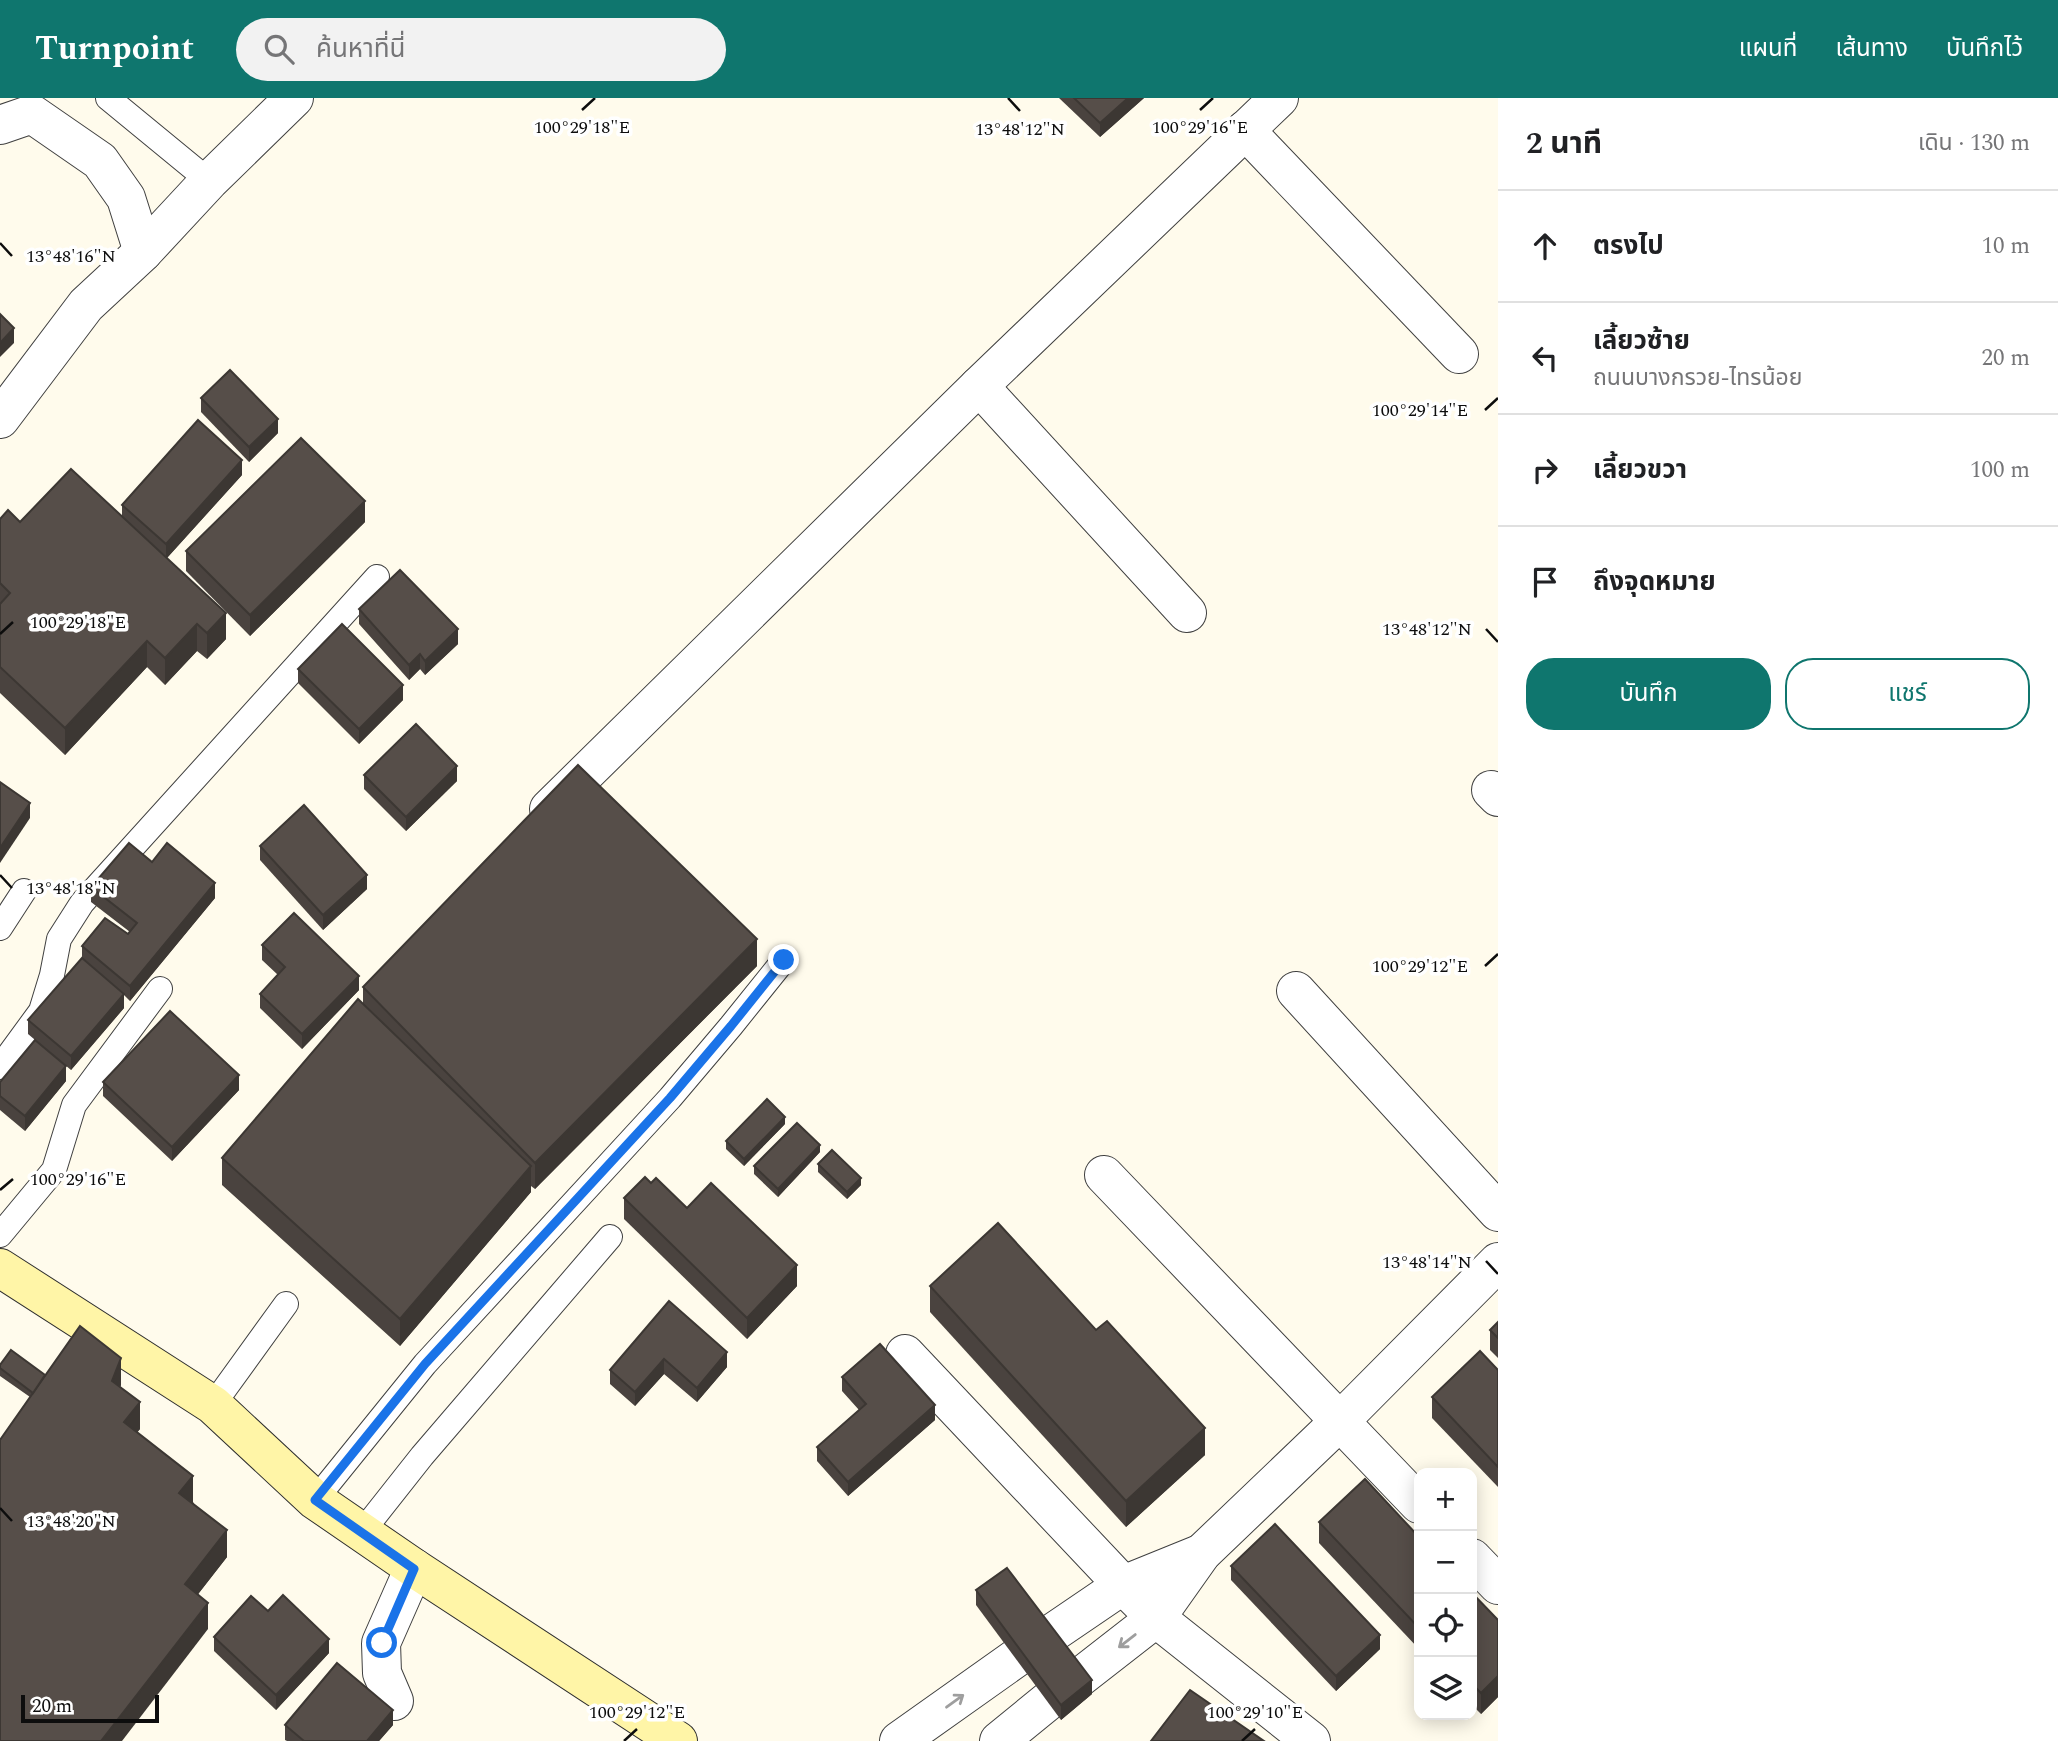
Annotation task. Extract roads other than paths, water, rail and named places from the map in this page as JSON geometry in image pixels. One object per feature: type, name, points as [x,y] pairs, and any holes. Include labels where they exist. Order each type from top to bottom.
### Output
[{"type":"main road","points":[[0,1268],[213,1405],[315,1500],[414,1569],[678,1741]]},
{"type":"street","points":[[0,419],[86,305],[144,252],[209,181],[294,98]]},
{"type":"street","points":[[527,830],[979,386],[1279,98]]},
{"type":"street","points":[[0,125],[32,114],[100,161],[126,198],[144,252]]},
{"type":"street","points":[[1245,130],[1459,354]]},
{"type":"street","points":[[979,386],[1186,613]]},
{"type":"street","points":[[1296,991],[1498,1212]]},
{"type":"street","points":[[1104,1175],[1414,1499]]},
{"type":"street","points":[[1079,1678],[1156,1618],[1202,1553],[1339,1422],[1498,1262]]},
{"type":"street","points":[[905,1354],[1156,1618],[1311,1741]]},
{"type":"street","points":[[1048,1636],[1123,1585],[1202,1553]]},
{"type":"street","points":[[1477,1563],[1498,1584]]},
{"type":"street","points":[[394,1701],[382,1673],[382,1643],[414,1569]]},
{"type":"street","points":[[899,1741],[1016,1658]]},
{"type":"street","points":[[999,1741],[1048,1702]]},
{"type":"lane","points":[[108,98],[209,181]]},
{"type":"lane","points":[[0,1067],[41,1011],[59,939],[82,903],[377,576]]},
{"type":"lane","points":[[0,928],[24,891]]},
{"type":"lane","points":[[315,1500],[425,1364],[670,1098],[784,960]]},
{"type":"lane","points":[[0,1235],[54,1170],[75,1105],[160,989]]},
{"type":"lane","points":[[362,1532],[422,1456],[610,1237]]},
{"type":"lane","points":[[213,1405],[286,1304]]}]
